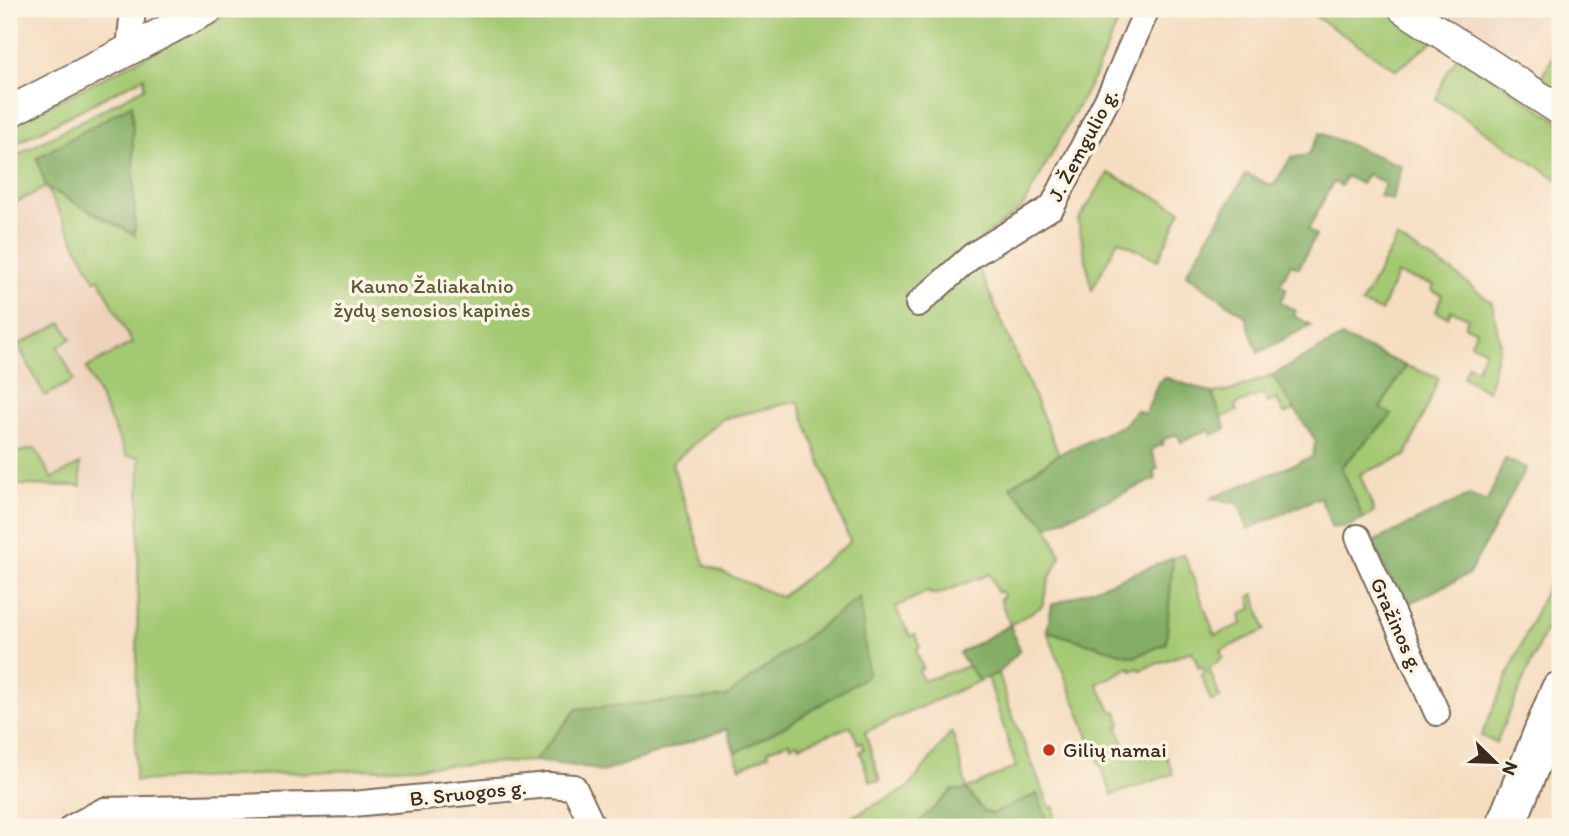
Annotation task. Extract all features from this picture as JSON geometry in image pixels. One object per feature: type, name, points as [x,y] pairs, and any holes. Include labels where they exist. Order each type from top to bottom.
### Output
[{"type":"main road","points":[[1504,827],[1560,691]]},
{"type":"street","points":[[130,49],[133,9]]},
{"type":"street","points":[[9,112],[208,9]]},
{"type":"street","name":"J. Žemgulio g.","points":[[918,304],[973,255],[1052,207],[1112,90],[1147,9]]},
{"type":"street","points":[[1410,10],[1560,110]]},
{"type":"street","name":"Gražinos g.","points":[[1358,537],[1437,713]]},
{"type":"street","name":"B. Sruogos g.","points":[[72,827],[104,810],[353,804],[548,785],[574,787],[593,827]]},
{"type":"shaded area","points":[[1425,9],[1544,9],[1509,63]]},
{"type":"shaded area","points":[[144,88],[139,516],[81,521],[81,486],[9,485],[9,159]]},
{"type":"green space","name":"Kauno Žaliakalnio žydų senosios kapinės","points":[[238,9],[1124,9],[1093,79],[1022,208],[979,241],[973,255],[1059,454],[1010,487],[1048,526],[1061,557],[1050,577],[1042,606],[1010,625],[1000,599],[1004,597],[1002,591],[997,592],[990,574],[938,594],[930,594],[929,591],[895,607],[910,636],[915,634],[920,647],[916,650],[923,668],[919,670],[923,681],[968,666],[979,681],[865,732],[880,781],[870,781],[860,751],[864,749],[861,742],[858,744],[851,726],[799,746],[797,743],[791,746],[789,742],[768,750],[769,754],[740,768],[735,753],[793,722],[860,597],[726,697],[577,709],[534,761],[135,781],[140,457],[127,456],[86,368],[132,343],[99,278],[95,280],[46,187],[9,206],[9,159],[144,88],[144,77],[9,147],[9,126]],"holes":[[[132,105],[135,235],[46,187],[37,158]],[[798,401],[850,542],[781,597],[705,565],[672,463],[722,419]]]},
{"type":"green space","points":[[1304,9],[1385,9],[1434,40],[1397,70]]},
{"type":"green space","points":[[1556,51],[1560,54],[1560,96],[1539,82]]},
{"type":"green space","points":[[1458,56],[1560,122],[1560,181],[1436,99],[1445,76]]},
{"type":"green space","points":[[132,104],[135,235],[46,187],[37,158]]},
{"type":"green space","points":[[1320,133],[1402,166],[1392,200],[1379,196],[1385,184],[1367,174],[1361,184],[1346,176],[1341,186],[1333,182],[1308,230],[1316,235],[1299,268],[1291,264],[1280,285],[1287,289],[1280,302],[1296,311],[1294,316],[1311,325],[1258,353],[1245,316],[1186,274],[1246,174],[1273,186],[1291,158],[1308,155]]},
{"type":"green space","points":[[1108,173],[1181,210],[1158,260],[1118,240],[1092,290],[1078,221]]},
{"type":"green space","points":[[1397,238],[1453,272],[1492,303],[1500,343],[1488,391],[1463,377],[1468,365],[1477,369],[1485,350],[1471,344],[1476,330],[1465,326],[1468,318],[1451,310],[1448,317],[1436,312],[1442,295],[1432,291],[1434,285],[1397,274],[1381,311],[1361,304]]},
{"type":"green space","points":[[62,323],[71,339],[58,347],[74,380],[45,396],[18,345]]},
{"type":"green space","points":[[1342,337],[1406,366],[1380,408],[1392,415],[1341,467],[1364,519],[1349,526],[1332,528],[1320,497],[1248,529],[1238,504],[1211,498],[1312,457],[1316,441],[1272,375]]},
{"type":"green space","points":[[1406,366],[1439,378],[1406,456],[1360,474],[1374,511],[1364,519],[1341,467],[1391,416],[1380,409]]},
{"type":"green space","points":[[1272,375],[1296,409],[1284,414],[1277,399],[1268,403],[1263,393],[1235,405],[1237,411],[1221,418],[1212,393],[1230,391]]},
{"type":"green space","points":[[1164,377],[1212,393],[1226,429],[1212,435],[1209,429],[1181,442],[1177,434],[1162,440],[1163,444],[1151,450],[1158,468],[1153,471],[1156,479],[1048,526],[1010,487],[1059,454],[1124,425],[1136,410],[1145,414],[1158,383]]},
{"type":"green space","points":[[35,448],[52,479],[80,464],[81,486],[9,485],[9,455]]},
{"type":"green space","points":[[1505,459],[1526,468],[1469,574],[1402,607],[1373,542],[1469,495],[1487,502]]},
{"type":"green space","points":[[1184,554],[1215,635],[1242,624],[1240,615],[1252,608],[1249,597],[1254,594],[1265,630],[1220,651],[1223,658],[1209,668],[1220,698],[1211,701],[1201,675],[1205,673],[1203,667],[1199,668],[1192,651],[1140,670],[1138,668],[1132,671],[1130,667],[1097,684],[1112,712],[1117,711],[1121,724],[1117,726],[1124,744],[1120,746],[1124,757],[1163,746],[1173,774],[1112,795],[1047,631],[1134,657],[1166,644],[1173,558]]},
{"type":"green space","points":[[1173,558],[1166,643],[1134,657],[1047,631],[1052,605]]},
{"type":"green space","points":[[1558,562],[1560,597],[1496,743],[1481,736]]},
{"type":"green space","points":[[860,597],[868,675],[793,722],[735,753],[727,729],[602,772],[534,761],[577,709],[726,697]]},
{"type":"green space","points":[[1010,625],[1020,650],[999,673],[979,681],[959,653]]},
{"type":"green space","points":[[999,673],[1009,707],[1050,808],[1054,807],[1055,827],[1050,827],[1037,794],[992,814],[983,811],[967,790],[953,790],[914,827],[832,827],[908,788],[952,731],[967,789],[1016,767],[988,677]]},
{"type":"green space","points":[[953,790],[967,790],[983,811],[992,814],[1037,794],[1050,827],[914,827]]},
{"type":"place","name":"Gilių namai","points":[[1049,750]]}]
